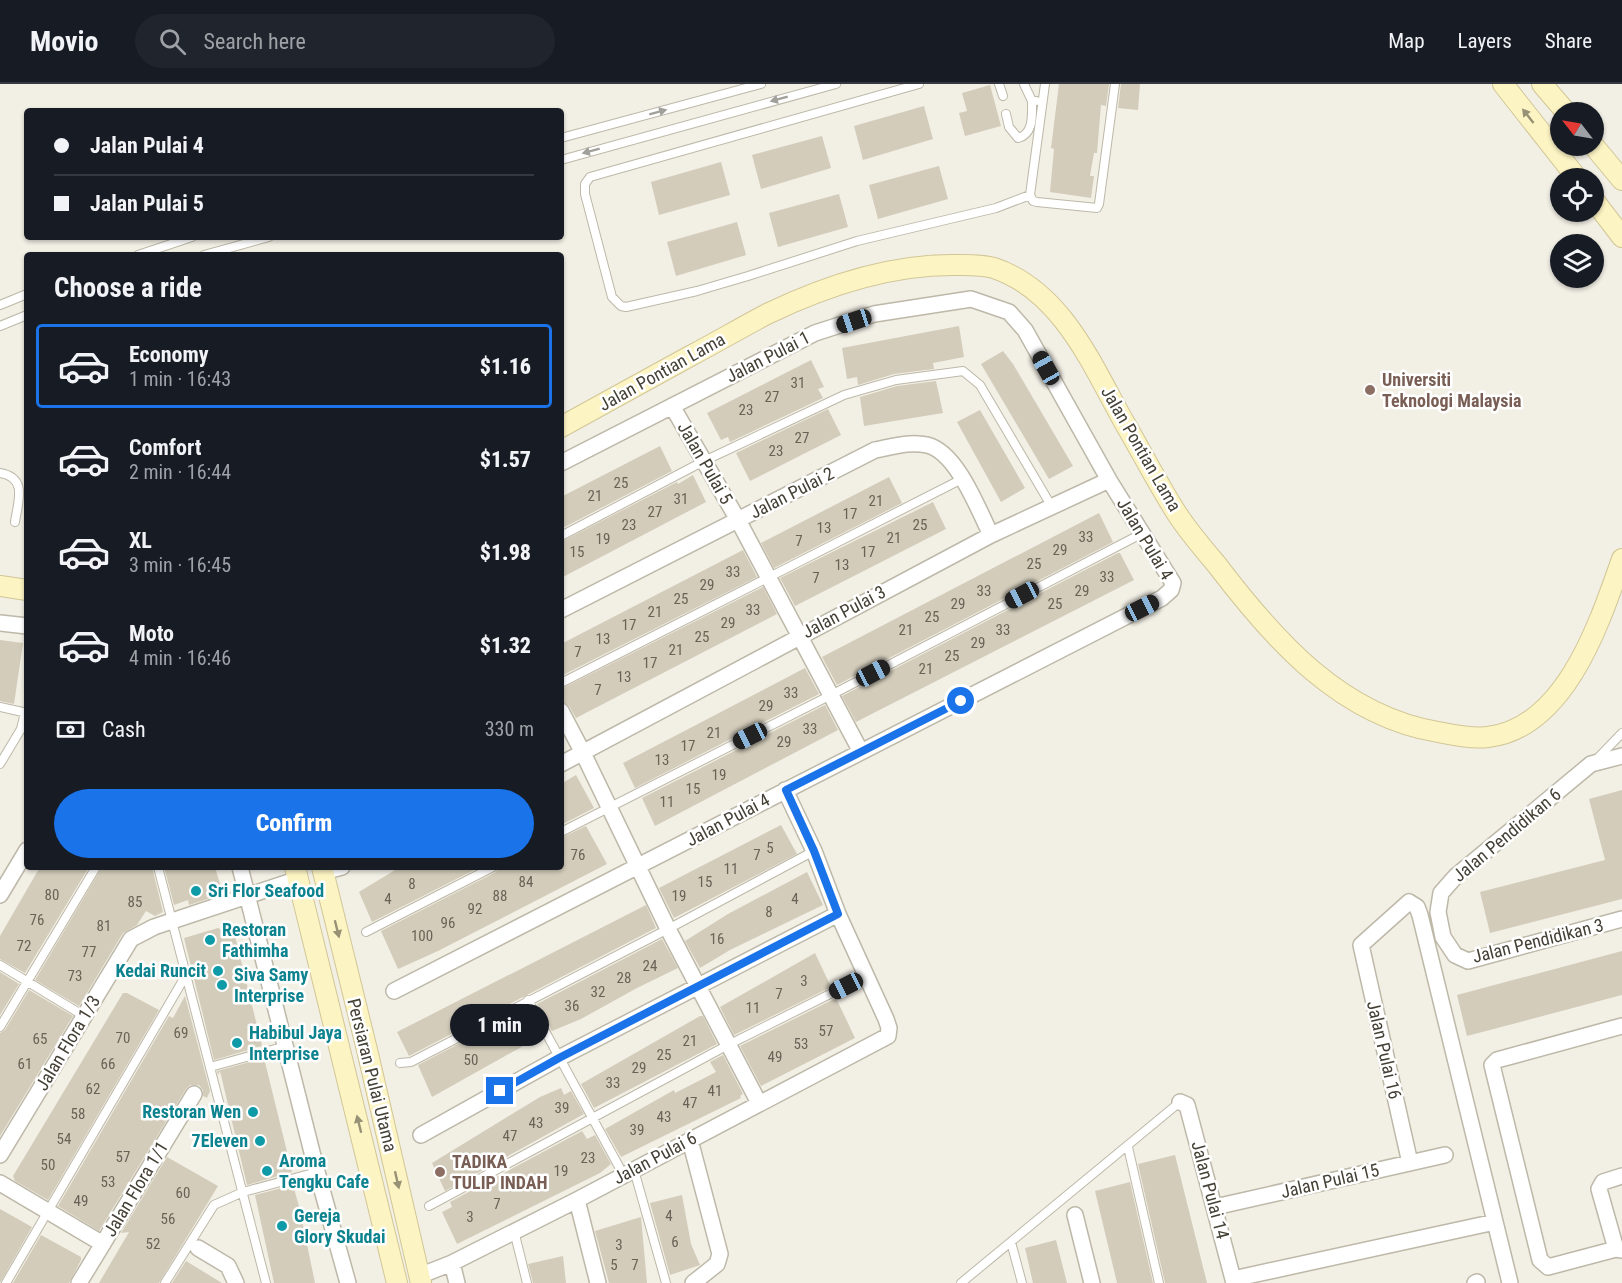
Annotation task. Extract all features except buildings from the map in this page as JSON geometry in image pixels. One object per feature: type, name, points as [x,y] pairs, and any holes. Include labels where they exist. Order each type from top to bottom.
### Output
[{"type":"street","points":[[1503,84],[1569,168]]},
{"type":"street","points":[[1542,84],[1557,102]]},
{"type":"street","points":[[1602,156],[1622,180]]},
{"type":"street","points":[[1604,214],[1622,237]]},
{"type":"street","name":"Jalan Pontian Lama","points":[[564,426],[768,313],[820,292],[870,277],[917,267],[961,265],[991,267],[1016,278],[1033,290],[1063,318],[1090,360],[1175,512],[1248,607],[1283,645],[1320,678],[1353,702],[1420,730],[1487,737],[1517,729],[1545,711],[1565,684],[1595,632],[1622,559]]},
{"type":"street","name":"Jalan Pulai 1","points":[[564,461],[815,333],[874,314],[971,299],[1009,312],[1025,330],[1109,480]]},
{"type":"street","name":"Jalan Pulai 5","points":[[672,406],[738,520],[861,752]]},
{"type":"street","name":"Jalan Pulai 2","points":[[564,608],[875,450],[903,444],[928,446],[950,459],[992,535]]},
{"type":"street","name":"Jalan Pulai 3","points":[[564,763],[992,535],[1109,480]]},
{"type":"street","name":"Jalan Pulai 4","points":[[394,991],[1162,598],[1171,590],[1173,583],[1109,480]]},
{"type":"street","points":[[0,586],[24,590]]},
{"type":"street","points":[[0,623],[24,626]]},
{"type":"street","points":[[564,716],[584,753],[668,929],[759,1103]]},
{"type":"street","points":[[1591,764],[1622,756]]},
{"type":"street","name":"Jalan Pendidikan 6","points":[[1455,955],[1443,937],[1438,912],[1441,893],[1456,876],[1591,764]]},
{"type":"street","points":[[786,790],[866,976]]},
{"type":"street","points":[[0,896],[24,855]]},
{"type":"street","points":[[241,870],[317,1172],[348,1283]]},
{"type":"street","points":[[297,873],[321,870]]},
{"type":"street","name":"Persiaran Pulai Utama","points":[[329,870],[420,1279]]},
{"type":"street","name":"Jalan Flora 1/3","points":[[0,1155],[131,939],[154,927],[247,896],[297,873]]},
{"type":"street","name":"Persiaran Pulai Utama","points":[[297,873],[397,1283]]},
{"type":"street","name":"Jalan Pulai 16","points":[[1410,1163],[1361,945],[1409,902],[1417,906],[1495,1222]]},
{"type":"street","points":[[421,1135],[559,1058],[838,914]]},
{"type":"street","name":"Jalan Pendidikan 3","points":[[1455,955],[1468,961],[1622,919]]},
{"type":"street","name":"Jalan Pulai 6","points":[[420,1279],[577,1200],[888,1036],[889,1028],[886,1018],[866,976]]},
{"type":"street","points":[[1622,1026],[1497,1060],[1492,1065],[1540,1260],[1548,1267],[1619,1249],[1599,1188],[1603,1182],[1622,1176]]},
{"type":"street","name":"Jalan Flora 1/1","points":[[79,1283],[194,1094]]},
{"type":"street","name":"Jalan Pulai 14","points":[[1180,1102],[1187,1105],[1233,1281]]},
{"type":"street","points":[[690,1140],[720,1258],[717,1264],[693,1283]]},
{"type":"street","name":"Jalan Pulai 15","points":[[1215,1207],[1445,1155]]},
{"type":"street","points":[[0,1184],[103,1244]]},
{"type":"street","points":[[577,1200],[598,1283]]},
{"type":"street","points":[[1075,1215],[1092,1283]]},
{"type":"street","points":[[1233,1281],[1495,1222],[1510,1283]]},
{"type":"street","points":[[198,1248],[228,1266],[236,1283]]},
{"type":"street","points":[[452,1263],[457,1283]]},
{"type":"lane","points":[[564,137],[761,84]]},
{"type":"lane","points":[[564,159],[836,84]]},
{"type":"lane","points":[[919,84],[590,177],[585,184],[585,194],[612,297],[621,306],[626,307],[697,291],[856,241],[996,208],[1030,195]]},
{"type":"lane","points":[[999,84],[1003,96]]},
{"type":"lane","points":[[1006,114],[1009,127],[1018,138],[1023,137],[1029,131],[1032,101],[1023,84]]},
{"type":"lane","points":[[1045,84],[1030,195],[1033,201],[1037,202],[1097,207],[1114,84]]},
{"type":"lane","points":[[1032,101],[1043,99]]},
{"type":"lane","points":[[147,252],[183,240]]},
{"type":"lane","points":[[215,252],[258,240]]},
{"type":"lane","points":[[0,305],[24,295]]},
{"type":"lane","points":[[0,326],[24,316]]},
{"type":"lane","points":[[564,534],[704,461],[844,395],[896,380],[963,370],[980,385],[1052,507]]},
{"type":"lane","points":[[0,473],[12,475],[17,480],[20,491],[15,522]]},
{"type":"lane","points":[[564,681],[962,479]]},
{"type":"lane","points":[[564,830],[1143,533]]},
{"type":"lane","points":[[0,707],[24,713]]},
{"type":"lane","points":[[0,764],[21,729],[24,719]]},
{"type":"lane","name":"Jalan Pendidikan 6","points":[[1591,764],[1622,733]]},
{"type":"lane","points":[[400,1063],[408,1063],[814,851]]},
{"type":"lane","points":[[0,1027],[94,870]]},
{"type":"lane","points":[[159,870],[266,1283]]},
{"type":"lane","points":[[366,932],[487,870]]},
{"type":"lane","points":[[0,965],[84,1016]]},
{"type":"lane","points":[[6,1283],[186,975]]},
{"type":"lane","points":[[429,1206],[728,1045],[866,976]]},
{"type":"lane","points":[[528,1000],[591,1118],[628,1172],[666,1283]]},
{"type":"lane","points":[[210,1067],[286,1046]]},
{"type":"lane","points":[[961,1283],[1180,1102]]},
{"type":"lane","points":[[1128,1147],[1159,1283]]},
{"type":"lane","points":[[165,1283],[214,1205],[243,1192],[317,1172]]},
{"type":"lane","points":[[514,1232],[527,1283]]},
{"type":"lane","points":[[1011,1242],[1022,1283]]},
{"type":"place","name":"Universiti Teknologi Malaysia","points":[[1370,390]]},
{"type":"place","name":"Sri Flor Seafood","points":[[196,891]]},
{"type":"place","name":"Restoran Fathimha","points":[[210,940]]},
{"type":"place","name":"Kedai Runcit","points":[[218,971]]},
{"type":"place","name":"Siva Samy Interprise","points":[[222,985]]},
{"type":"place","name":"Habibul Jaya Interprise","points":[[237,1043]]},
{"type":"place","name":"Restoran Wen","points":[[253,1112]]},
{"type":"place","name":"7Eleven","points":[[260,1141]]},
{"type":"place","name":"Aroma Tengku Cafe","points":[[267,1171]]},
{"type":"place","name":"TADIKA TULIP INDAH","points":[[440,1172]]},
{"type":"place","name":"Gereja Glory Skudai","points":[[282,1226]]},
{"type":"route","points":[[500,1091],[559,1058],[838,914],[814,851],[786,790],[961,701]]}]
